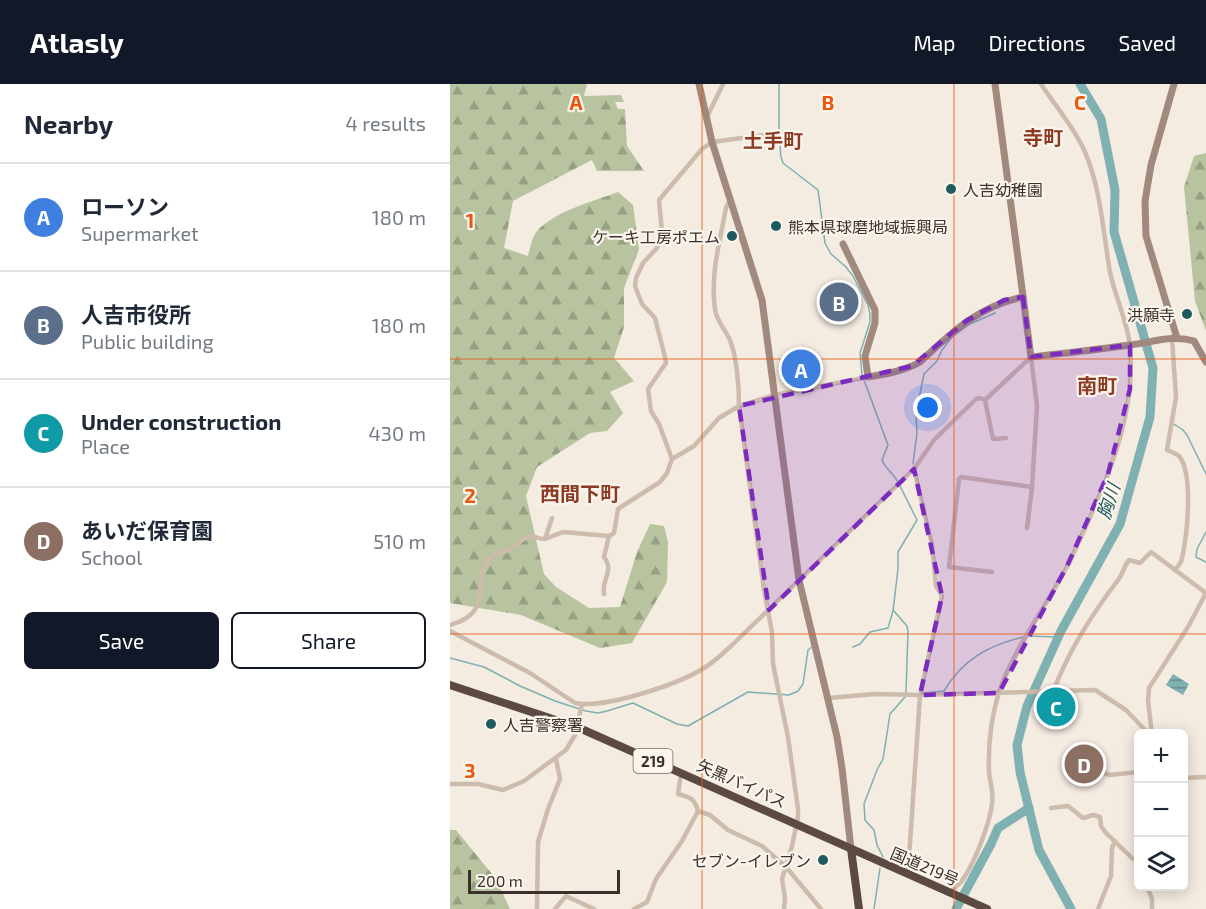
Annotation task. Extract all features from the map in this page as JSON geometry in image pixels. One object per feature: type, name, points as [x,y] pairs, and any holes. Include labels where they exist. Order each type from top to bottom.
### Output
[{"type":"highway","name":"矢黒バイパス","points":[[450,685],[577,727],[851,849]]},
{"type":"highway","name":"国道219号","points":[[851,849],[987,909]]},
{"type":"highway","points":[[851,849],[859,909]]},
{"type":"street","points":[[699,84],[712,142],[762,300],[799,580],[829,698],[842,768],[851,849]]},
{"type":"street","points":[[706,120],[723,84]]},
{"type":"street","points":[[995,84],[1037,406],[1027,528]]},
{"type":"street","points":[[953,894],[977,851],[993,803],[989,771],[990,729],[1005,677],[1068,564],[1105,481],[1126,413],[1131,374],[1132,345],[1112,280],[1093,175],[1075,133],[1041,84]]},
{"type":"street","points":[[1174,84],[1151,165],[1145,201],[1146,236],[1175,338],[1176,397],[1167,450],[1181,458],[1188,493],[1182,560],[1175,570]]},
{"type":"street","points":[[450,625],[468,617],[476,609],[481,598],[482,575],[491,556],[510,550],[526,537],[531,536],[545,539],[563,532],[609,536],[614,533],[618,508],[660,482],[668,473],[672,459],[659,424],[651,411],[648,389],[666,363],[665,357],[655,318],[642,304],[635,286],[643,263],[657,248],[662,232],[659,200],[679,174],[702,149],[712,142],[786,132]]},
{"type":"street","points":[[730,200],[726,208],[714,269],[715,309],[732,347],[738,380],[739,406],[764,590],[772,632],[773,664],[788,736],[798,809],[797,824],[782,879],[784,909]]},
{"type":"street","points":[[843,244],[875,310],[875,323],[865,356],[868,377]]},
{"type":"street","points":[[672,459],[694,446],[719,418],[739,406],[775,395],[887,374],[912,366],[920,362],[966,321],[1004,300],[1023,297]]},
{"type":"street","points":[[985,400],[1031,357],[1175,338],[1194,340],[1206,362]]},
{"type":"street","points":[[450,631],[530,673],[561,695],[582,704],[628,697],[667,685],[716,660],[914,469],[934,440],[976,399],[985,400]]},
{"type":"street","points":[[985,400],[993,439],[1006,438]]},
{"type":"street","points":[[908,874],[920,695],[942,596],[936,586],[932,545],[914,469]]},
{"type":"street","points":[[992,572],[949,567],[959,479],[961,477],[1032,487]]},
{"type":"street","points":[[545,539],[552,518]]},
{"type":"street","points":[[604,594],[603,585],[609,571],[609,564],[604,557],[609,536]]},
{"type":"street","points":[[1051,692],[1089,622],[1120,578],[1127,562],[1130,560],[1140,563],[1151,552],[1206,593],[1188,627],[1149,688],[1151,729]]},
{"type":"street","points":[[829,698],[874,694],[920,695],[1095,690],[1126,710],[1146,729]]},
{"type":"street","points":[[450,784],[478,784],[486,788],[503,790],[524,780],[556,759],[572,742],[582,704]]},
{"type":"street","points":[[537,909],[538,842],[560,779],[556,759]]},
{"type":"street","points":[[1093,770],[1110,775],[1134,772]]},
{"type":"street","points":[[634,909],[647,902],[656,879],[682,841],[698,811],[696,802],[690,797],[678,794],[681,773]]},
{"type":"street","points":[[1188,778],[1206,777]]},
{"type":"street","points":[[1051,808],[1068,806],[1083,818],[1093,815],[1100,817],[1101,826],[1134,859]]},
{"type":"street","points":[[698,811],[710,815],[729,830],[762,846],[786,867],[821,909]]},
{"type":"street","points":[[1098,909],[1111,876],[1114,841]]},
{"type":"street","points":[[1149,891],[1152,909]]},
{"type":"street","points":[[555,909],[566,896],[594,909]]},
{"type":"highlighted area","points":[[1023,297],[1031,357],[1130,345],[1130,389],[1108,474],[1068,564],[999,693],[920,695],[942,596],[914,469],[769,610],[739,406],[912,366],[966,321],[1004,300]]},
{"type":"green space","points":[[450,84],[587,84],[584,96],[621,95],[624,102],[615,102],[618,109],[625,109],[627,146],[644,171],[597,171],[592,160],[513,201],[504,248],[528,256],[534,236],[546,223],[576,207],[618,192],[633,205],[639,249],[624,288],[624,327],[614,358],[634,381],[610,392],[623,413],[607,431],[590,433],[537,467],[526,496],[544,574],[556,587],[589,608],[620,607],[637,552],[650,524],[664,526],[668,542],[667,582],[632,643],[600,648],[521,615],[450,603]]},
{"type":"green space","points":[[1206,153],[1206,331],[1195,301],[1184,187],[1194,156]]},
{"type":"green space","points":[[450,830],[456,830],[496,879],[510,909],[450,909]]},
{"type":"water","points":[[1173,674],[1189,684],[1183,695],[1166,685]]},
{"type":"waterway","points":[[779,84],[779,131]]},
{"type":"waterway","name":"胸川","points":[[1071,909],[1039,850],[1020,772],[1017,745],[1027,706],[1061,631],[1120,524],[1150,417],[1153,368],[1114,232],[1115,190],[1101,119],[1080,84]]},
{"type":"waterway","points":[[779,134],[783,163],[818,190],[825,243],[831,254],[853,276],[868,305],[870,322],[860,353],[862,375]]},
{"type":"waterway","points":[[913,464],[917,433],[916,413],[924,374],[937,361],[952,337],[970,324],[995,313]]},
{"type":"waterway","points":[[864,380],[888,445],[882,460],[898,482]]},
{"type":"waterway","points":[[1174,424],[1187,435],[1206,474]]},
{"type":"waterway","points":[[853,647],[860,644],[870,632],[888,628],[893,611],[898,552],[917,520],[900,486]]},
{"type":"waterway","points":[[1206,532],[1197,549],[1196,557],[1206,562]]},
{"type":"waterway","points":[[893,610],[907,626],[908,631],[906,693]]},
{"type":"waterway","points":[[1028,636],[1058,637]]},
{"type":"waterway","points":[[922,693],[944,691],[959,670],[978,655],[1023,637]]},
{"type":"waterway","points":[[450,658],[484,667],[520,686],[586,711],[598,713],[633,703],[677,724],[688,726],[748,692],[789,695],[798,691],[803,684],[808,650],[812,647]]},
{"type":"waterway","points":[[883,857],[877,845],[874,830],[865,820],[864,804],[883,759],[890,714],[905,697]]},
{"type":"waterway","points":[[956,909],[998,828],[1029,808]]},
{"type":"waterway","points":[[874,909],[880,868]]},
{"type":"place","name":"人吉幼稚園","points":[[951,189]]},
{"type":"place","name":"熊本県球磨地域振興局","points":[[776,226]]},
{"type":"place","name":"ケーキ工房ポエム","points":[[732,236]]},
{"type":"place","name":"人吉市役所","points":[[839,302]]},
{"type":"place","name":"洪願寺","points":[[1187,314]]},
{"type":"place","name":"ローソン","points":[[801,369]]},
{"type":"place","name":"Under construction","points":[[1056,707]]},
{"type":"place","name":"人吉警察署","points":[[491,724]]},
{"type":"place","name":"あいだ保育園","points":[[1084,764]]},
{"type":"place","name":"セブン-イレブン","points":[[823,860]]},
{"type":"district","name":"寺町","points":[[1043,137]]},
{"type":"district","name":"土手町","points":[[773,140]]},
{"type":"district","name":"南町","points":[[1097,385]]},
{"type":"district","name":"西間下町","points":[[580,493]]}]
